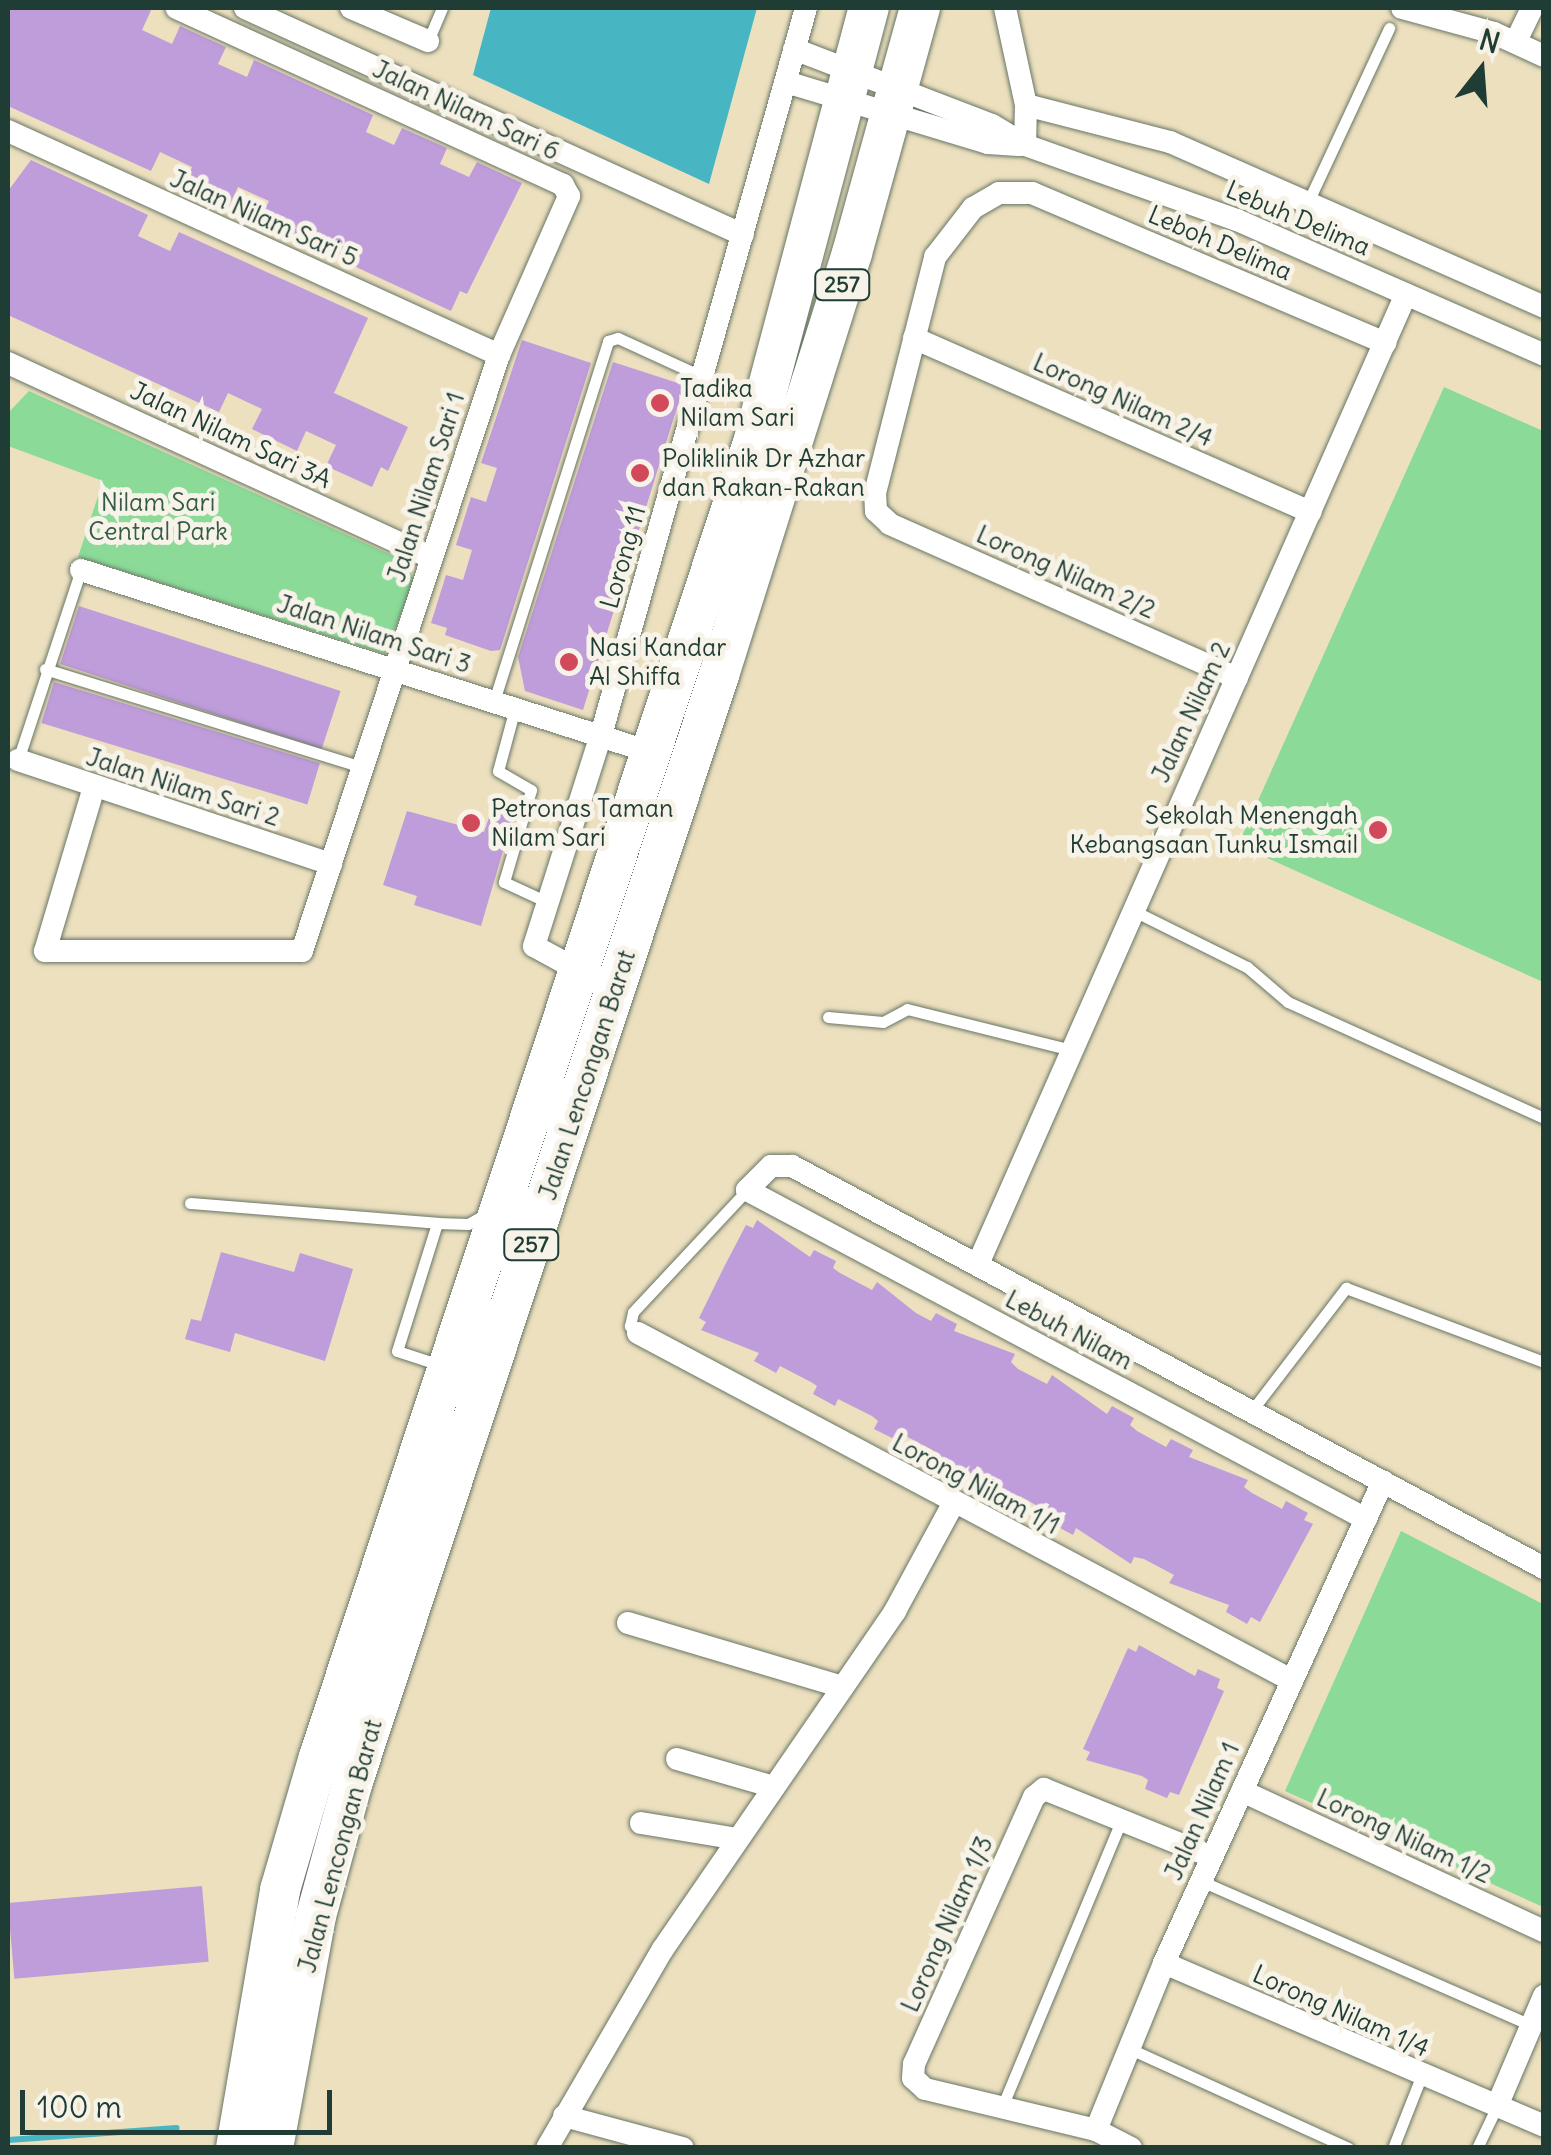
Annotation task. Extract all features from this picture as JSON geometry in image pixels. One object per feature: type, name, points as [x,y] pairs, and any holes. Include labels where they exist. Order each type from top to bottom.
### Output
[{"type":"highway","name":"Jalan Lencongan Barat","points":[[236,2148],[280,1890],[366,1607],[449,1368],[753,444],[869,8]]},
{"type":"highway","name":"Jalan Lencongan Barat","points":[[273,2148],[316,1916],[352,1784],[719,675],[920,8]]},
{"type":"street","name":"Jalan Nilam Sari 6","points":[[177,8],[563,185],[567,210],[498,355]]},
{"type":"street","points":[[245,8],[743,235]]},
{"type":"street","points":[[351,8],[428,41]]},
{"type":"street","name":"Lorong 11","points":[[578,970],[534,946],[601,735],[806,8]]},
{"type":"street","points":[[1006,8],[1026,105],[1025,145]]},
{"type":"street","points":[[1402,8],[1516,41],[1544,56]]},
{"type":"street","points":[[1516,41],[1532,8]]},
{"type":"street","points":[[794,50],[849,84],[894,100]]},
{"type":"street","points":[[786,82],[849,84],[894,100]]},
{"type":"street","name":"Lebuh Delima","points":[[894,100],[1184,199],[1544,355]]},
{"type":"street","points":[[1026,105],[1117,124],[1308,202],[1544,307]]},
{"type":"street","name":"Jalan Nilam Sari 5","points":[[8,132],[498,355]]},
{"type":"street","name":"Leboh Delima","points":[[914,338],[935,258],[950,231],[999,192],[1032,193],[1385,344]]},
{"type":"street","name":"Jalan Nilam 2","points":[[978,1264],[1130,910],[1406,294]]},
{"type":"street","name":"Lorong Nilam 2/2","points":[[914,338],[876,512],[890,524],[1237,678]]},
{"type":"street","name":"Lorong Nilam 2/4","points":[[914,338],[1310,512]]},
{"type":"street","name":"Jalan Nilam Sari 1","points":[[94,786],[42,946],[47,952],[302,950],[498,355]]},
{"type":"street","name":"Jalan Nilam Sari 3A","points":[[8,363],[431,558]]},
{"type":"street","name":"Jalan Nilam Sari 3","points":[[81,570],[650,752]]},
{"type":"street","name":"Jalan Nilam Sari 2","points":[[18,760],[331,864]]},
{"type":"street","points":[[746,1190],[771,1166],[792,1166],[1253,1409],[1544,1568]]},
{"type":"street","name":"Lebuh Nilam","points":[[746,1190],[1366,1519]]},
{"type":"street","name":"Lorong Nilam 1/1","points":[[638,1334],[1290,1680]]},
{"type":"street","name":"Jalan Nilam 1","points":[[1096,2130],[1164,1963],[1383,1481]]},
{"type":"street","points":[[547,2148],[662,1949],[895,1611],[953,1504]]},
{"type":"street","points":[[628,1623],[844,1686]]},
{"type":"street","points":[[677,1760],[774,1786]]},
{"type":"street","name":"Lorong Nilam 1/3","points":[[1096,2130],[925,2089],[914,2078],[914,2064],[1034,1798],[1044,1789],[1057,1790],[1120,1824],[1212,1857]]},
{"type":"street","name":"Lorong Nilam 1/2","points":[[1242,1791],[1544,1931]]},
{"type":"street","points":[[641,1823],[738,1840]]},
{"type":"street","name":"Lorong Nilam 1/4","points":[[1164,1963],[1421,2078],[1544,2126]]},
{"type":"street","points":[[1497,2106],[1544,1996]]},
{"type":"street","points":[[564,2116],[682,2148]]},
{"type":"street","points":[[1096,2130],[1131,2148]]},
{"type":"lane","points":[[428,41],[442,8]]},
{"type":"lane","points":[[1308,202],[1389,28]]},
{"type":"lane","points":[[547,902],[504,882],[532,790],[498,770],[505,704],[608,341],[618,338],[703,377]]},
{"type":"lane","points":[[18,760],[45,668],[81,570]]},
{"type":"lane","points":[[45,668],[362,767]]},
{"type":"lane","points":[[1130,910],[1247,968],[1288,1002],[1544,1118]]},
{"type":"lane","points":[[828,1017],[884,1022],[907,1009],[1071,1050]]},
{"type":"lane","points":[[638,1334],[630,1326],[632,1312],[746,1190]]},
{"type":"lane","points":[[190,1202],[468,1224],[502,1206]]},
{"type":"lane","points":[[437,1222],[397,1351],[449,1368]]},
{"type":"lane","points":[[1253,1409],[1346,1288],[1544,1362]]},
{"type":"lane","points":[[1002,2107],[1120,1824]]},
{"type":"lane","points":[[1201,1881],[1531,2025]]},
{"type":"lane","points":[[1128,2048],[1348,2148]]},
{"type":"lane","points":[[1393,2148],[1421,2078]]},
{"type":"lane","points":[[1477,2148],[1497,2106]]},
{"type":"green space","points":[[1444,387],[1543,431],[1543,982],[1238,845]]},
{"type":"green space","name":"Nilam Sari Central Park","points":[[29,391],[407,562],[414,581],[385,654],[78,557],[103,481],[8,446],[8,413]]},
{"type":"green space","points":[[1401,1531],[1543,1604],[1543,1907],[1285,1791]]},
{"type":"water","points":[[491,8],[757,8],[709,184],[473,75]]},
{"type":"building","points":[[8,8],[152,8],[142,30],[172,44],[180,26],[226,47],[218,64],[247,77],[254,60],[373,115],[366,132],[394,145],[402,128],[447,148],[440,164],[469,177],[477,162],[522,183],[467,294],[460,291],[451,311],[259,222],[269,201],[238,187],[229,207],[184,186],[192,167],[160,152],[151,171],[8,106]]},
{"type":"building","points":[[31,160],[148,215],[138,236],[170,251],[179,232],[368,318],[334,393],[408,427],[388,471],[381,467],[372,487],[326,466],[336,445],[306,431],[297,451],[252,429],[262,409],[228,393],[219,412],[8,315],[8,191]]},
{"type":"building","points":[[522,340],[591,363],[500,650],[491,651],[445,635],[447,628],[431,623],[446,575],[463,580],[472,550],[456,545],[471,497],[486,502],[497,468],[481,463]]},
{"type":"building","points":[[613,362],[684,385],[583,710],[525,691],[518,657]]},
{"type":"building","points":[[79,606],[341,691],[322,749],[60,664]]},
{"type":"building","points":[[54,682],[320,763],[307,804],[41,723]]},
{"type":"building","points":[[494,803],[515,810],[481,926],[414,905],[417,896],[383,885],[407,811],[484,832]]},
{"type":"building","points":[[757,1220],[810,1257],[814,1250],[836,1261],[833,1268],[872,1290],[877,1282],[931,1321],[936,1313],[957,1324],[954,1331],[1015,1354],[1011,1362],[1018,1369],[1047,1384],[1052,1375],[1107,1414],[1112,1406],[1134,1418],[1130,1425],[1166,1447],[1171,1439],[1193,1450],[1189,1457],[1248,1480],[1244,1487],[1252,1493],[1282,1509],[1286,1501],[1308,1513],[1304,1520],[1313,1524],[1260,1622],[1251,1617],[1247,1624],[1226,1612],[1229,1605],[1169,1583],[1174,1575],[1144,1559],[1134,1557],[1131,1564],[1076,1528],[1073,1535],[1051,1523],[1055,1516],[1020,1496],[1016,1503],[961,1467],[958,1474],[936,1462],[940,1454],[900,1433],[896,1440],[874,1429],[878,1421],[872,1416],[838,1399],[835,1406],[813,1394],[817,1386],[811,1382],[780,1366],[776,1373],[754,1361],[759,1353],[701,1330],[706,1322],[699,1318],[724,1267],[746,1225],[753,1228]]},
{"type":"building","points":[[221,1252],[294,1272],[300,1253],[353,1269],[325,1361],[235,1333],[230,1352],[185,1339],[191,1319],[201,1321]]},
{"type":"building","points":[[1139,1645],[1195,1676],[1198,1669],[1220,1679],[1217,1688],[1224,1691],[1179,1795],[1170,1792],[1167,1798],[1145,1789],[1148,1780],[1142,1776],[1086,1760],[1090,1752],[1083,1749],[1128,1648],[1136,1652]]},
{"type":"building","points":[[202,1886],[209,1962],[14,1979],[8,1903]]},
{"type":"waterway","points":[[8,2140],[177,2128]]},
{"type":"place","name":"Tadika Nilam Sari","points":[[660,403]]},
{"type":"place","name":"Poliklinik Dr Azhar dan Rakan-Rakan","points":[[640,473]]},
{"type":"place","name":"Nasi Kandar Al Shiffa","points":[[569,662]]},
{"type":"place","name":"Petronas Taman Nilam Sari","points":[[471,823]]},
{"type":"place","name":"Sekolah Menengah Kebangsaan Tunku Ismail","points":[[1378,830]]}]
